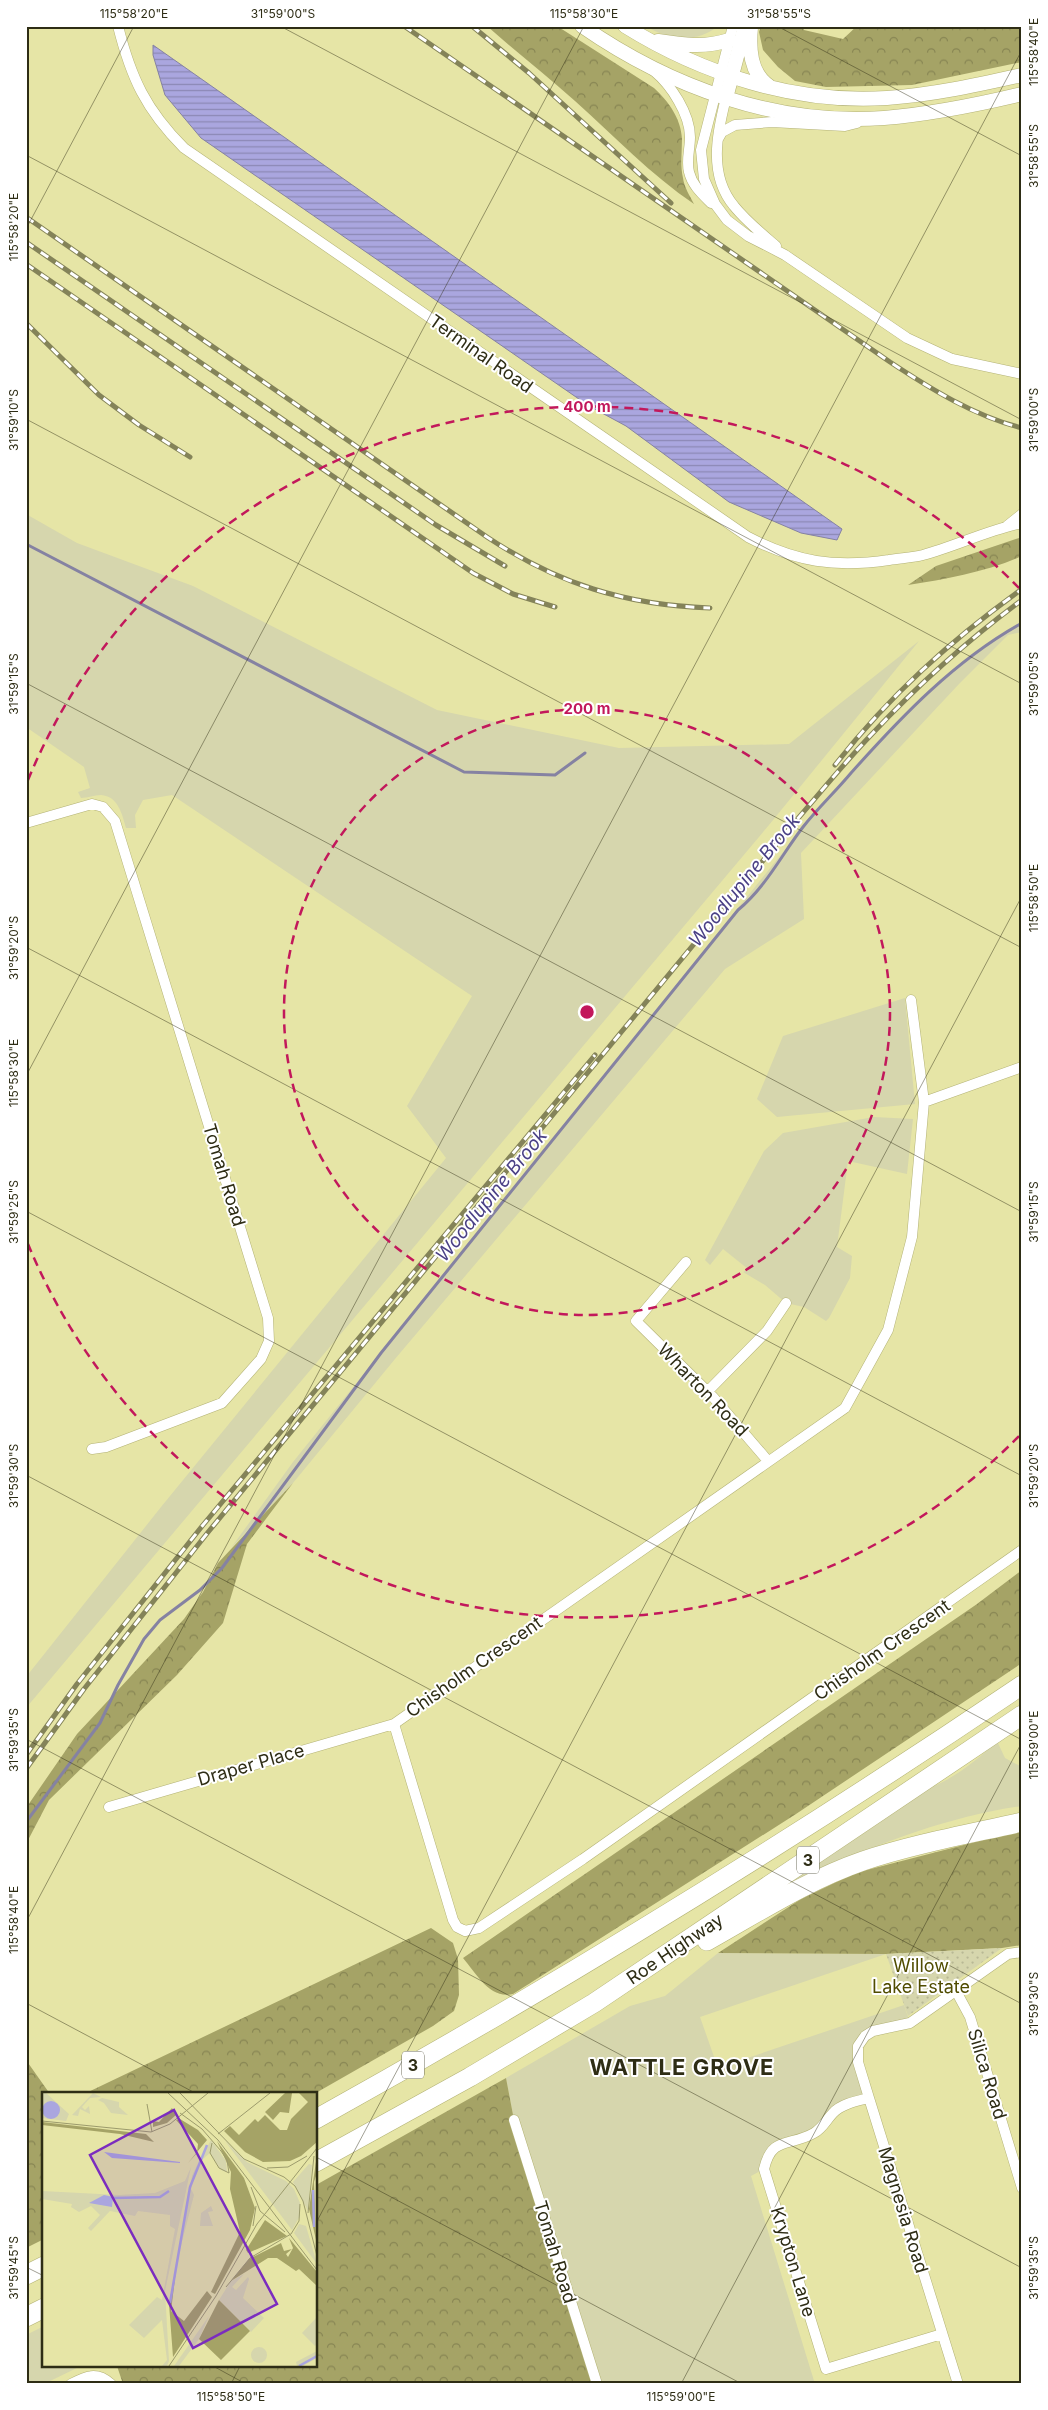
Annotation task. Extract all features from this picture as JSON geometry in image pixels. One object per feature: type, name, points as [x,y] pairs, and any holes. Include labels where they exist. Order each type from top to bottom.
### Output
[{"type":"highway","name":"Roe Highway","points":[[318,2119],[504,2014],[691,1899],[1022,1685]]},
{"type":"highway","name":"Roe Highway","points":[[318,2161],[470,2077],[594,2003],[1022,1716]]},
{"type":"highway","points":[[594,2003],[808,1885],[862,1861],[1022,1822]]},
{"type":"highway","points":[[26,2275],[42,2267]]},
{"type":"highway","points":[[26,2317],[42,2309]]},
{"type":"main road","points":[[582,26],[647,67],[720,96],[792,114],[829,118],[882,118],[934,113],[1022,94]]},
{"type":"main road","points":[[720,96],[725,75],[746,26]]},
{"type":"main road","points":[[751,26],[750,41],[754,68],[759,78],[770,87]]},
{"type":"main road","points":[[629,29],[650,39],[696,46],[716,44],[729,40]]},
{"type":"main road","points":[[629,29],[679,56],[725,75],[770,87],[826,97],[886,98],[970,87],[1022,75]]},
{"type":"street","name":"Terminal Road","points":[[117,26],[126,56],[143,97],[166,130],[191,153],[748,536],[778,551],[806,560],[862,564],[922,555],[1006,526],[1022,523]]},
{"type":"street","points":[[725,75],[729,40],[733,26]]},
{"type":"street","points":[[647,67],[671,91],[687,120],[690,139],[688,165],[692,179],[698,190],[728,220],[748,236],[785,255],[907,338],[952,358],[1022,372]]},
{"type":"street","points":[[720,96],[703,137],[701,165],[715,204],[728,220]]},
{"type":"street","points":[[720,96],[717,140],[718,172],[727,195],[742,215],[785,255]]},
{"type":"street","points":[[717,140],[722,132],[735,125],[772,122],[845,126],[882,118]]},
{"type":"street","name":"Terminal Road","points":[[1006,526],[1022,514]]},
{"type":"street","name":"Tomah Road","points":[[26,824],[80,806],[92,804],[103,807],[115,820],[268,1318],[269,1341],[261,1359],[244,1381],[222,1403],[106,1448],[92,1449]]},
{"type":"street","name":"Chisholm Crescent","points":[[911,1000],[924,1102],[912,1237],[888,1330],[845,1408],[394,1724],[452,1920],[465,1932],[472,1931],[583,1859],[1022,1550]]},
{"type":"street","points":[[924,1102],[1022,1067]]},
{"type":"street","name":"Wharton Road","points":[[686,1262],[636,1321],[708,1391],[768,1461]]},
{"type":"street","points":[[708,1391],[767,1331],[786,1303]]},
{"type":"street","name":"Draper Place","points":[[109,1807],[394,1724]]},
{"type":"street","points":[[956,1991],[1008,1954],[1022,1952]]},
{"type":"street","name":"Magnesia Road","points":[[956,1991],[910,2023],[864,2036],[858,2046],[858,2062],[958,2384]]},
{"type":"street","name":"Silica Road","points":[[956,1991],[970,2017],[1022,2188]]},
{"type":"street","name":"Krypton Lane","points":[[869,2098],[840,2108],[813,2134],[774,2148],[767,2155],[764,2170],[826,2369],[942,2334]]},
{"type":"street","name":"Tomah Road","points":[[514,2120],[597,2384]]},
{"type":"street","points":[[71,2384],[88,2375],[99,2375],[111,2384]]},
{"type":"green space","points":[[487,26],[557,26],[654,88],[669,104],[679,124],[682,139],[682,173],[687,191],[694,204],[648,168],[575,101]]},
{"type":"green space","points":[[646,26],[718,26],[701,36],[682,38],[663,34]]},
{"type":"green space","points":[[761,26],[802,26],[804,30],[843,39],[857,26],[1022,26],[1022,62],[912,85],[826,87],[795,81],[778,67],[763,50],[759,32]]},
{"type":"green space","points":[[26,514],[77,543],[193,586],[437,710],[619,748],[789,744],[919,641],[769,825],[26,1708],[26,1677],[161,1507],[446,1158],[407,1106],[472,996],[172,795],[143,800],[135,815],[136,828],[126,828],[118,807],[107,796],[81,798],[78,792],[90,788],[84,767],[26,727]]},
{"type":"green space","points":[[1022,537],[1022,556],[1008,562],[980,571],[908,585],[936,566]]},
{"type":"green space","points":[[1022,623],[1022,632],[1008,635],[959,684],[801,853],[804,919],[725,969],[395,1359],[293,1483],[231,1548],[293,1462],[804,826],[878,742],[931,689],[990,643]]},
{"type":"green space","points":[[905,998],[915,1104],[777,1117],[757,1099],[783,1036]]},
{"type":"green space","points":[[874,1117],[913,1119],[907,1174],[848,1161],[837,1247],[852,1256],[850,1278],[826,1321],[804,1307],[786,1303],[765,1285],[743,1272],[748,1269],[723,1249],[710,1265],[705,1260],[764,1151],[783,1133]]},
{"type":"green space","points":[[293,1483],[247,1544],[223,1623],[177,1675],[49,1800],[26,1844],[26,1808],[77,1734],[184,1619],[203,1592],[218,1563]]},
{"type":"green space","points":[[1022,1570],[1022,1663],[796,1814],[513,1994],[505,1995],[490,1989],[478,1978],[463,1958],[977,1604]]},
{"type":"green space","points":[[997,1741],[1005,1758],[1022,1767],[1022,1806],[970,1816],[893,1840],[820,1872],[747,1912],[926,1788],[954,1776]]},
{"type":"green space","points":[[1022,1830],[1022,1945],[1002,1948],[886,1954],[718,1953],[801,1899],[855,1873]]},
{"type":"green space","points":[[431,1928],[453,1943],[458,1959],[459,1995],[454,2011],[433,2026],[318,2092],[88,2092]]},
{"type":"green space","name":"Willow Lake Estate","points":[[1002,1948],[908,2016],[886,1954]]},
{"type":"green space","points":[[718,1953],[886,1954],[700,2017],[718,2068],[904,2005],[910,2023],[873,2031],[858,2046],[869,2098],[845,2105],[823,2127],[774,2148],[764,2169],[751,2176],[815,2384],[597,2384],[514,2120],[506,2078],[630,2006],[665,1996]]},
{"type":"green space","points":[[26,2060],[49,2092],[42,2092],[42,2240],[26,2248]]},
{"type":"green space","points":[[506,2078],[514,2120],[597,2384],[123,2384],[118,2368],[318,2368],[318,2184]]},
{"type":"green space","points":[[42,2327],[42,2368],[77,2368],[44,2384],[26,2384],[26,2335]]},
{"type":"shaded area","points":[[153,45],[842,529],[837,540],[801,533],[729,502],[626,426],[589,406],[201,138],[165,95],[153,55]]},
{"type":"waterway","points":[[26,544],[464,772],[555,775],[585,753]]},
{"type":"waterway","name":"Woodlupine Brook","points":[[26,1822],[100,1723],[118,1685],[144,1639],[160,1620],[200,1590],[222,1568],[381,1353],[738,910],[757,891],[809,820],[889,731],[930,691],[974,654],[1022,623]]},
{"type":"railway","points":[[404,26],[905,372],[953,401],[1004,423],[1022,428]]},
{"type":"railway","points":[[472,26],[529,73],[671,203]]},
{"type":"railway","points":[[26,217],[487,537],[513,553],[540,568],[566,579],[621,597],[679,606],[710,608]]},
{"type":"railway","points":[[26,242],[436,525],[505,566]]},
{"type":"railway","points":[[26,264],[473,573],[513,594],[555,607]]},
{"type":"railway","points":[[26,323],[99,395],[139,425],[190,457]]},
{"type":"railway","points":[[835,765],[877,715],[922,670],[970,629],[1022,589]]},
{"type":"railway","points":[[26,1769],[84,1689],[209,1531],[794,823],[852,756],[907,698],[963,647],[1022,600]]},
{"type":"railway","points":[[26,1755],[77,1684],[203,1525],[595,1055]]},
{"type":"district","name":"WATTLE GROVE","points":[[682,2067]]}]
